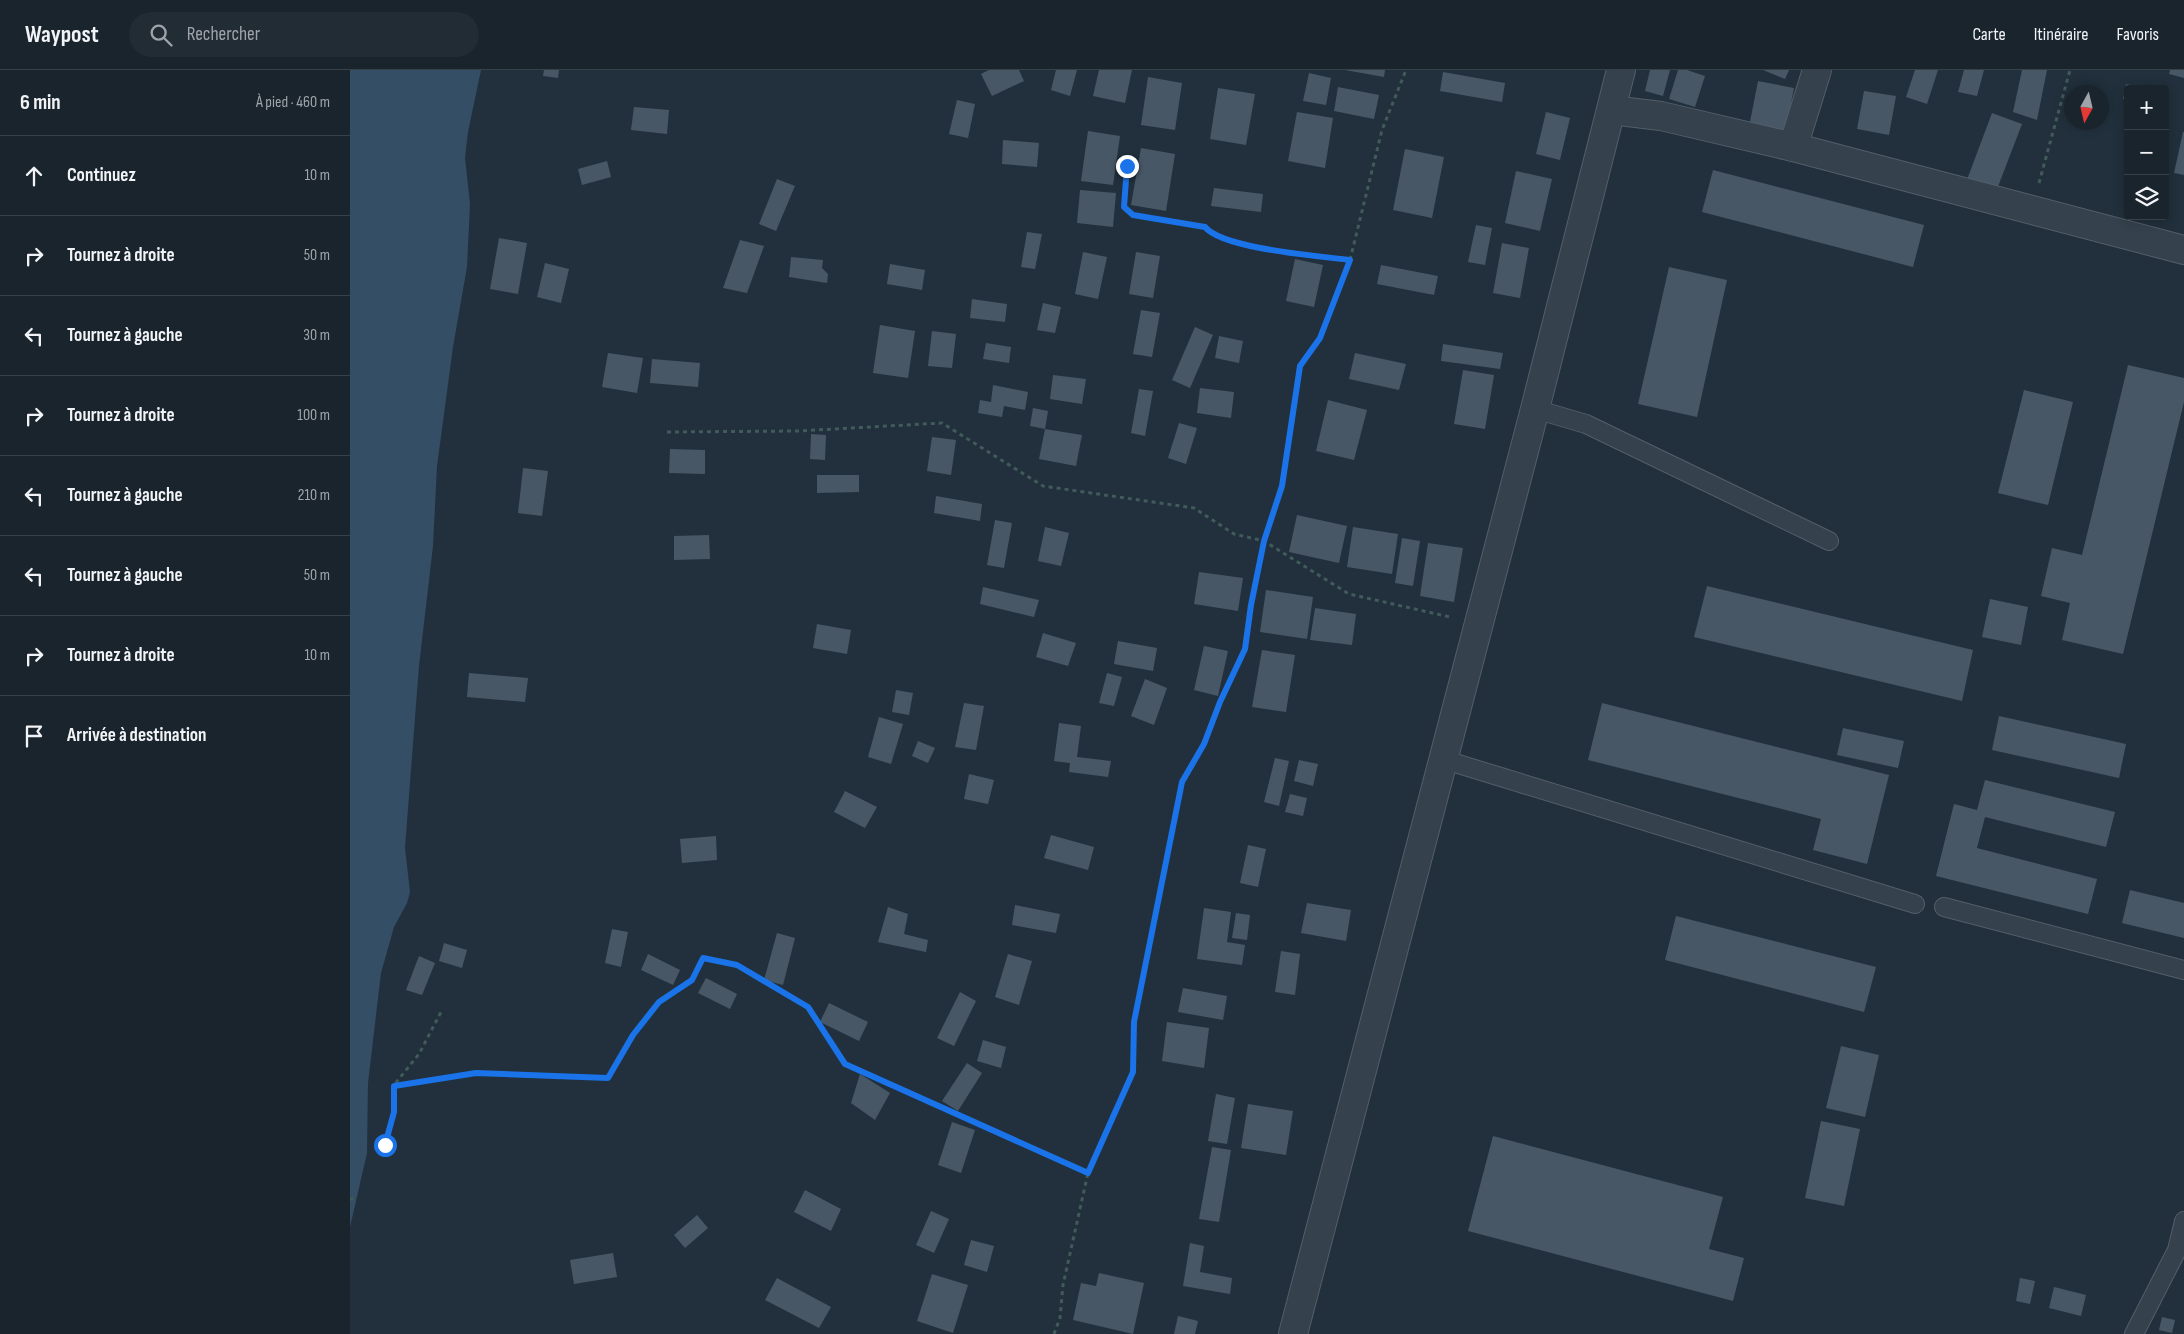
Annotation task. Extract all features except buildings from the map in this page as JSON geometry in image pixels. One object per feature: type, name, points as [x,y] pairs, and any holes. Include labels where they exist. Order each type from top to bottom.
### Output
[{"type":"street","points":[[1293,1334],[1477,624],[1535,409],[1621,70]]},
{"type":"street","points":[[1793,147],[1816,70]]},
{"type":"street","points":[[1611,110],[1661,116],[1793,147],[2184,250]]},
{"type":"lane","points":[[1535,409],[1586,424],[1829,541]]},
{"type":"lane","points":[[1442,759],[1915,904]]},
{"type":"lane","points":[[1944,907],[2184,970]]},
{"type":"lane","points":[[2134,1334],[2177,1250],[2184,1221]]},
{"type":"path","points":[[1054,1334],[1060,1318],[1063,1285],[1088,1173],[1133,1072],[1134,1022],[1182,782],[1204,744],[1220,702],[1245,649],[1251,605],[1264,541],[1282,486],[1300,366],[1320,338],[1350,260],[1382,130],[1406,70]]},
{"type":"path","points":[[2031,209],[2070,70]]},
{"type":"path","points":[[1122,156],[1127,166],[1124,207],[1133,215],[1205,227],[1210,234],[1245,245],[1350,260]]},
{"type":"path","points":[[667,432],[798,430],[942,423],[1043,486],[1194,508],[1234,534],[1264,541],[1349,594],[1477,624]]},
{"type":"path","points":[[394,1086],[476,1073],[608,1078],[633,1035],[659,1002],[692,980],[703,958],[737,965],[808,1007],[845,1064],[1088,1173]]},
{"type":"path","points":[[385,1145],[394,1112],[394,1086],[419,1054],[441,1012]]},
{"type":"path","points":[[350,1200],[357,1196]]},
{"type":"water","points":[[350,70],[481,70],[468,132],[465,158],[470,204],[467,267],[453,347],[437,466],[433,546],[419,666],[405,848],[410,892],[407,903],[394,927],[381,973],[368,1083],[367,1153],[350,1227]]},
{"type":"route","points":[[385,1145],[394,1112],[394,1086],[476,1073],[608,1078],[633,1035],[659,1002],[692,980],[703,958],[737,965],[808,1007],[845,1064],[1088,1173],[1133,1072],[1134,1022],[1182,782],[1204,744],[1220,702],[1245,649],[1251,605],[1264,541],[1282,486],[1300,366],[1320,338],[1350,260],[1245,245],[1210,234],[1205,227],[1133,215],[1124,207],[1127,166]]}]
